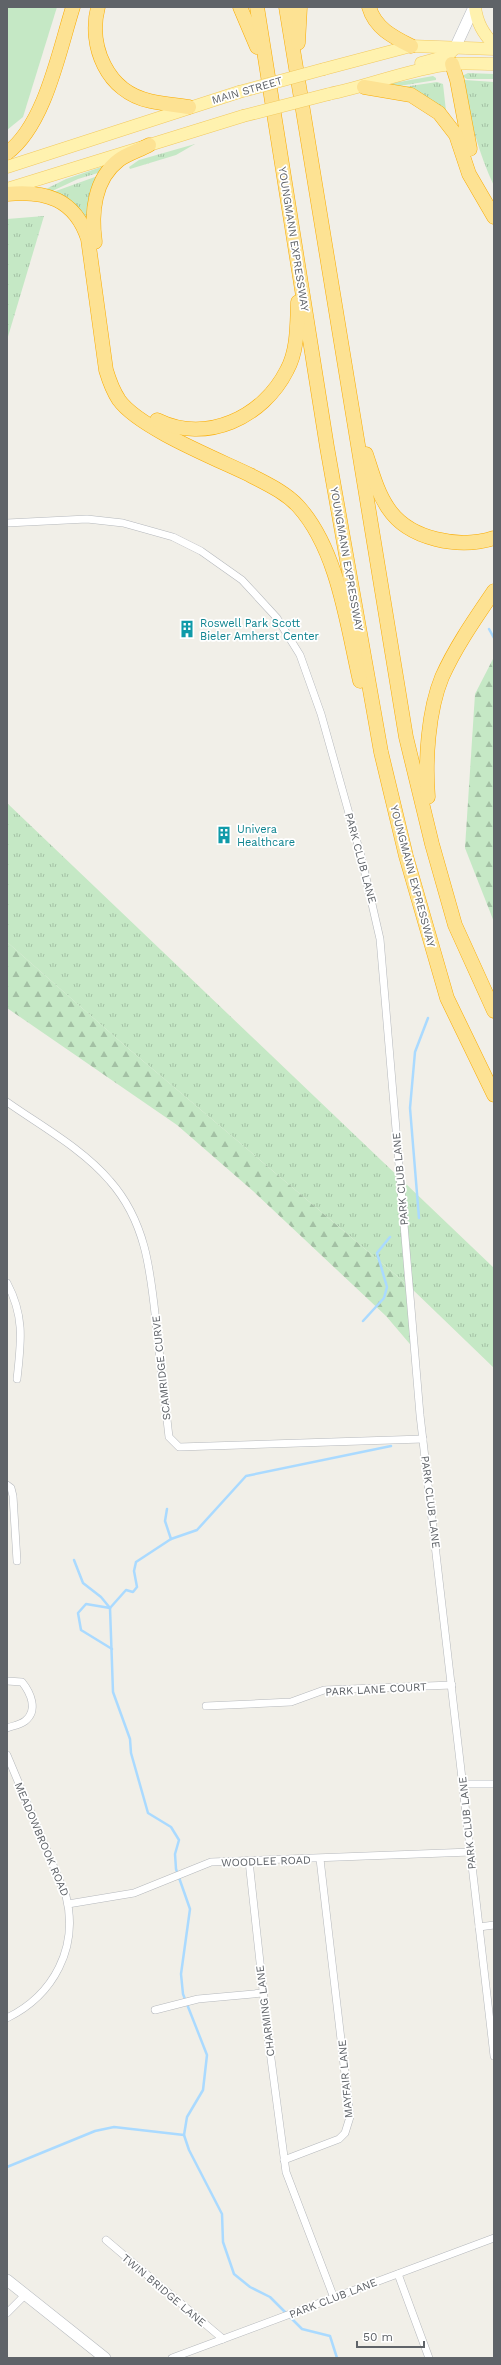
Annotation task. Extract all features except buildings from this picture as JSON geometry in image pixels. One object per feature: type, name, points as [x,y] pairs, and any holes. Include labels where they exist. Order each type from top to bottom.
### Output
[{"type":"highway","points":[[7,153],[29,130],[46,90],[73,7]]},
{"type":"highway","points":[[98,7],[94,22],[96,43],[101,60],[113,80],[130,94],[149,101],[189,108]]},
{"type":"highway","points":[[240,7],[265,65]]},
{"type":"highway","name":"YOUNGMANN EXPRESSWAY","points":[[257,7],[265,65],[300,273],[327,447],[381,752],[406,856],[447,998],[494,1095]]},
{"type":"highway","points":[[286,7],[406,737],[432,844],[455,925],[494,1011]]},
{"type":"highway","points":[[298,81],[297,34],[300,7]]},
{"type":"highway","points":[[368,7],[377,24],[390,36],[411,46]]},
{"type":"highway","points":[[452,64],[448,80],[456,135],[469,174],[494,217]]},
{"type":"highway","points":[[452,64],[457,80],[468,142],[479,175],[494,200]]},
{"type":"highway","points":[[364,87],[411,95],[439,113],[456,135]]},
{"type":"highway","points":[[149,145],[119,160],[99,188],[93,212],[110,364],[119,387],[142,411],[167,424],[192,430],[230,424],[258,407],[274,392],[287,370],[294,354],[300,273]]},
{"type":"highway","points":[[7,194],[27,192],[52,198],[76,214],[83,224],[88,239],[106,370],[111,386],[120,401],[132,413],[151,426],[272,486],[297,505],[309,520],[327,555],[336,582],[361,685],[381,752]]},
{"type":"highway","points":[[354,423],[384,501],[397,519],[411,529],[436,540],[456,543],[494,538]]},
{"type":"highway","points":[[432,844],[426,778],[427,755],[436,697],[442,679],[462,640],[494,591]]},
{"type":"main road","points":[[475,7],[476,20],[480,28],[494,45]]},
{"type":"main road","points":[[452,64],[455,48],[475,7]]},
{"type":"main road","name":"MAIN STREET","points":[[7,167],[239,92],[411,46],[494,49]]},
{"type":"main road","points":[[381,82],[421,63],[447,56],[455,48]]},
{"type":"main road","points":[[452,64],[460,59],[494,57]]},
{"type":"main road","points":[[7,188],[243,116],[329,94],[364,87],[413,72],[452,64],[494,64]]},
{"type":"main road","points":[[7,2280],[105,2358]]},
{"type":"street","name":"PARK CLUB LANE","points":[[7,523],[68,519],[106,520],[150,529],[189,545],[221,564],[255,593],[290,637],[304,664],[321,714],[361,856],[380,940],[423,1439],[494,2056]]},
{"type":"street","name":"SCAMRIDGE CURVE","points":[[7,1102],[96,1166],[124,1198],[134,1216],[140,1230],[150,1270],[168,1437],[179,1447],[423,1439]]},
{"type":"street","points":[[7,1283],[14,1297],[21,1324],[17,1379]]},
{"type":"street","points":[[7,1485],[11,1488],[15,1510],[17,1561]]},
{"type":"street","points":[[7,1511],[15,1510]]},
{"type":"street","points":[[7,1681],[22,1682],[30,1692],[32,1708],[25,1721],[7,1728]]},
{"type":"street","name":"PARK LANE COURT","points":[[206,1706],[290,1702],[324,1690],[452,1685]]},
{"type":"street","name":"MEADOWBROOK ROAD","points":[[7,1755],[68,1904],[70,1934],[68,1947],[56,1977],[35,2001],[7,2018]]},
{"type":"street","points":[[463,1784],[494,1784]]},
{"type":"street","name":"WOODLEE ROAD","points":[[68,1904],[134,1893],[211,1862],[471,1852]]},
{"type":"street","name":"MAYFAIR LANE","points":[[284,2160],[339,2139],[345,2133],[350,2117],[320,1859]]},
{"type":"street","name":"CHARMING LANE","points":[[248,1861],[284,2160]]},
{"type":"street","points":[[479,1927],[494,1925]]},
{"type":"street","points":[[155,2010],[198,1999],[263,1993]]},
{"type":"street","points":[[284,2160],[286,2172],[334,2298]]},
{"type":"street","name":"PARK CLUB LANE","points":[[172,2358],[494,2238]]},
{"type":"street","name":"TWIN BRIDGE LANE","points":[[106,2240],[223,2339]]},
{"type":"street","points":[[398,2274],[429,2358]]},
{"type":"street","points":[[7,2313],[25,2295]]},
{"type":"green space","points":[[7,7],[57,7],[23,117],[7,130]]},
{"type":"green space","points":[[468,73],[494,74],[494,79],[467,79],[462,76]]},
{"type":"green space","points":[[433,76],[436,80],[393,87],[388,84]]},
{"type":"green space","points":[[465,80],[494,82],[494,186],[483,160],[471,122],[462,82]]},
{"type":"green space","points":[[437,82],[443,84],[446,111],[396,88]]},
{"type":"green space","points":[[195,144],[176,155],[130,169],[129,167],[139,160]]},
{"type":"green space","points":[[113,163],[111,169],[78,179],[48,193],[44,190],[66,179]]},
{"type":"green space","points":[[106,173],[87,221],[53,192]]},
{"type":"green space","points":[[44,216],[7,340],[7,219]]},
{"type":"green space","points":[[494,657],[494,922],[465,848],[475,694]]},
{"type":"green space","points":[[7,803],[494,1268],[494,1368],[410,1287],[123,1044],[7,942]]},
{"type":"green space","points":[[7,942],[123,1044],[410,1287],[415,1350],[386,1316],[253,1191],[177,1125],[7,1008]]},
{"type":"waterway","points":[[489,629],[494,638]]},
{"type":"waterway","points":[[419,1218],[410,1108],[415,1052],[428,1018]]},
{"type":"waterway","points":[[363,1321],[384,1298],[387,1287],[377,1253],[390,1237]]},
{"type":"waterway","points":[[337,2358],[330,2336],[302,2329],[270,2297],[250,2287],[234,2274],[223,2242],[222,2214],[189,2150],[184,2135],[187,2117],[203,2090],[207,2055],[183,1994],[181,1974],[190,1909],[176,1869],[175,1854],[179,1840],[171,1827],[148,1813],[131,1753],[130,1739],[113,1692],[110,1608],[126,1590],[133,1592],[137,1587],[134,1571],[136,1562],[171,1539],[197,1530],[246,1476],[391,1446]]},
{"type":"waterway","points":[[167,1509],[165,1521],[171,1539]]},
{"type":"waterway","points":[[74,1560],[83,1583],[101,1597],[110,1608]]},
{"type":"waterway","points":[[110,1608],[86,1604],[78,1613],[81,1630],[112,1649]]},
{"type":"waterway","points":[[7,2167],[95,2131],[114,2127],[184,2135]]},
{"type":"place","name":"Roswell Park Scott Bieler Amherst Center","points":[[187,629]]},
{"type":"place","name":"Univera Healthcare","points":[[224,835]]}]
